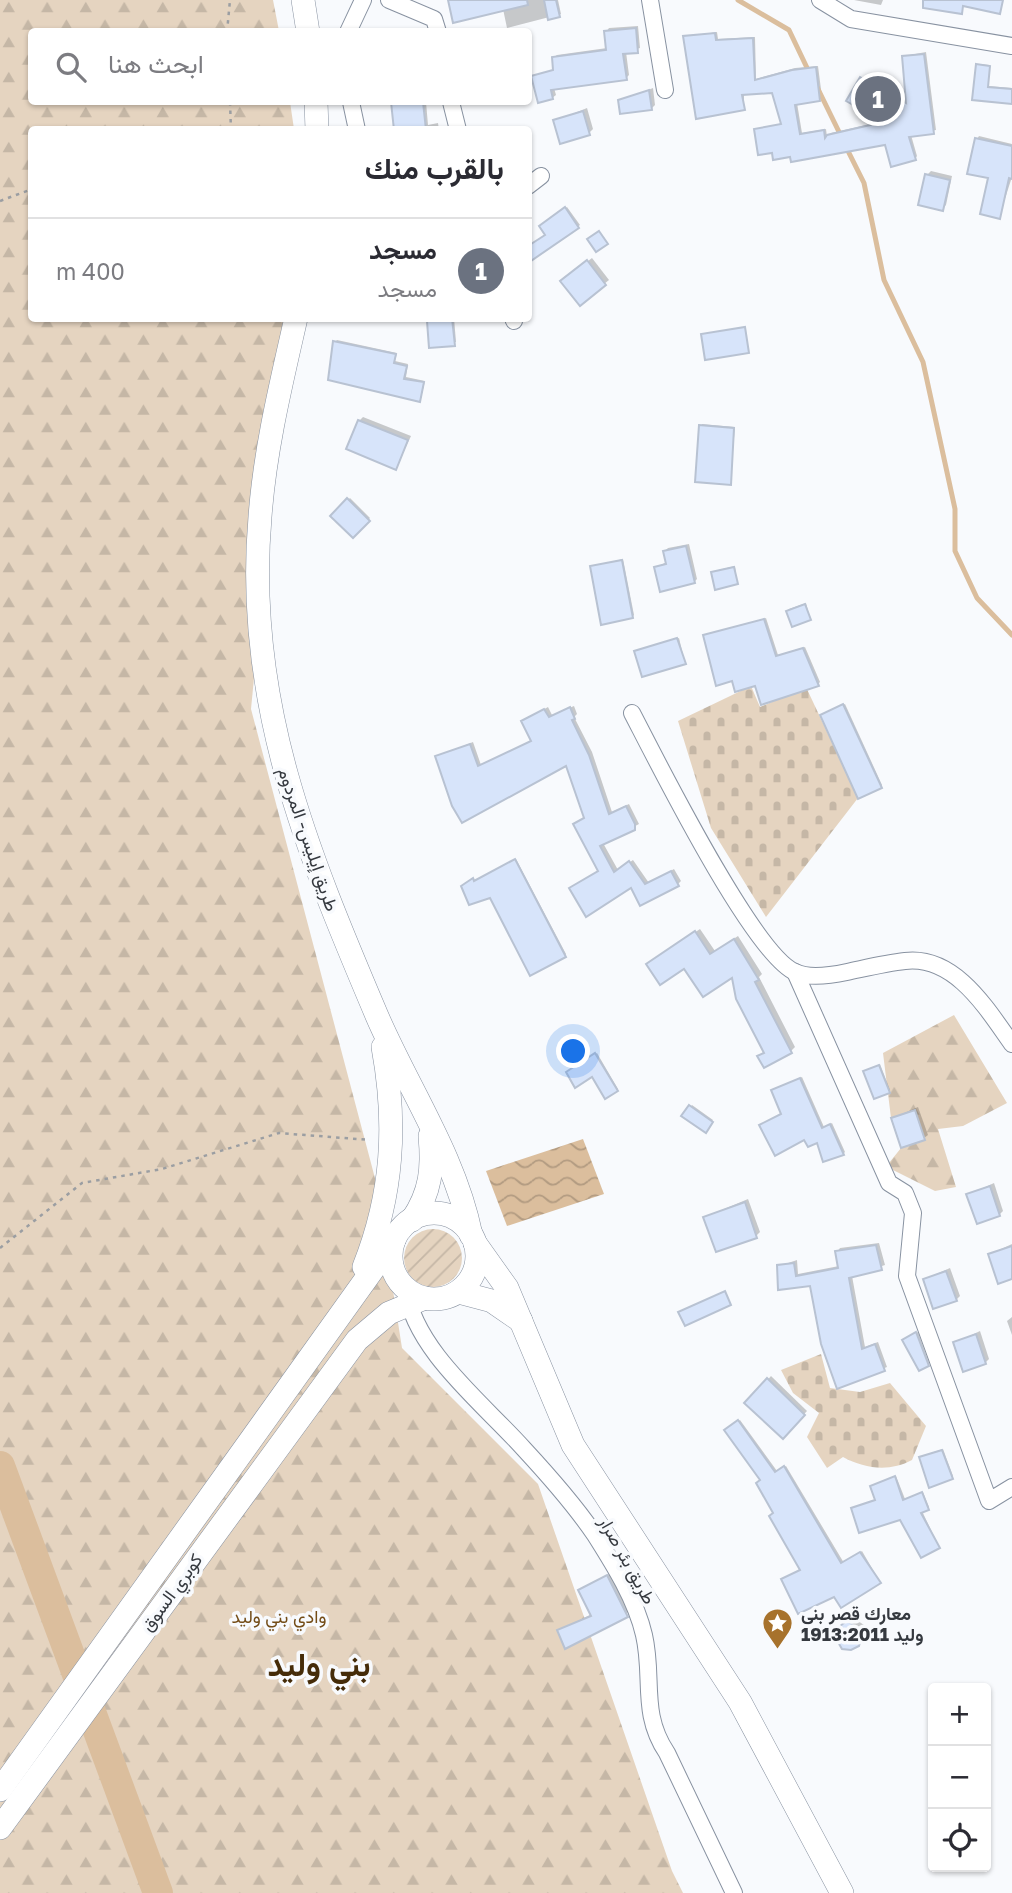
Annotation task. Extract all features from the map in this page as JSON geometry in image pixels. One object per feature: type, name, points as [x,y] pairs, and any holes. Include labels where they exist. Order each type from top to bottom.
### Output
[{"type":"highway","points":[[303,0],[306,28]]},
{"type":"highway","points":[[316,105],[317,126]]},
{"type":"highway","name":"طريق إيليس- المردوم","points":[[295,322],[267,455],[259,517],[258,608],[264,673],[284,775],[300,825],[379,1020]]},
{"type":"highway","points":[[379,1020],[460,1189],[473,1239],[474,1270],[458,1292],[442,1298],[413,1297],[393,1266],[394,1240]]},
{"type":"highway","points":[[347,1307],[372,1247],[392,1163],[391,1102],[379,1020]]},
{"type":"highway","points":[[347,1307],[421,1207],[431,1179],[429,1126]]},
{"type":"highway","points":[[412,1220],[438,1213],[463,1224],[498,1272],[573,1445],[740,1702],[842,1893]]},
{"type":"highway","points":[[458,1292],[492,1301],[521,1321]]},
{"type":"highway","name":"كوبري السوق","points":[[0,1828],[344,1357],[372,1325],[413,1297]]},
{"type":"highway","name":"كوبري السوق","points":[[0,1790],[347,1307]]},
{"type":"street","points":[[350,28],[362,0]]},
{"type":"street","points":[[389,0],[433,19],[436,28]]},
{"type":"street","points":[[650,0],[666,90]]},
{"type":"street","points":[[820,0],[851,19],[1012,46]]},
{"type":"street","points":[[352,105],[356,126]]},
{"type":"street","points":[[452,105],[457,126]]},
{"type":"street","points":[[632,713],[674,795],[760,941],[794,972],[889,1183],[905,1193],[913,1213],[907,1276],[989,1501],[1012,1487]]},
{"type":"street","points":[[794,972],[830,976],[907,960],[935,964],[958,976],[1012,1044]]},
{"type":"street","name":"طريق بئر صرار","points":[[413,1297],[439,1357],[557,1486],[595,1536],[636,1609],[645,1636],[650,1717],[655,1735],[667,1753],[733,1893]]},
{"type":"path","points":[[227,28],[230,0]]},
{"type":"path","points":[[230,105],[231,126]]},
{"type":"path","points":[[0,201],[28,190]]},
{"type":"path","points":[[0,1248],[82,1183],[162,1169],[279,1133],[374,1140]]},
{"type":"green space","name":"وادي بني وليد","points":[[0,0],[273,0],[278,28],[28,28],[28,105],[290,105],[294,126],[28,126],[28,322],[289,322],[251,709],[376,1182],[402,1348],[538,1484],[672,1871],[683,1893],[0,1893]]},
{"type":"green space","points":[[751,686],[760,707],[806,687],[858,798],[766,917],[711,828],[678,721]]},
{"type":"green space","points":[[954,1015],[1007,1103],[963,1126],[938,1129],[956,1187],[935,1191],[893,1170],[889,1163],[901,1148],[925,1140],[914,1110],[891,1118],[883,1053]]},
{"type":"green space","points":[[427,1229],[439,1229],[454,1237],[462,1252],[462,1264],[454,1279],[439,1287],[427,1287],[412,1279],[404,1264],[404,1252],[412,1237]]},
{"type":"green space","points":[[821,1354],[830,1388],[860,1392],[890,1383],[926,1426],[912,1460],[878,1468],[843,1457],[827,1468],[807,1437],[819,1413],[793,1393],[781,1370]]},
{"type":"water","points":[[583,1139],[604,1194],[507,1226],[486,1171]]},
{"type":"building","points":[[448,0],[527,0],[528,5],[453,23]]},
{"type":"building","points":[[544,0],[556,0],[560,17],[548,20]]},
{"type":"building","points":[[923,0],[1003,0],[1000,14],[963,6],[962,14],[923,8]]},
{"type":"building","points":[[636,28],[638,53],[623,54],[627,80],[551,90],[553,99],[538,103],[532,76],[553,70],[552,57],[606,50],[604,31]]},
{"type":"building","points":[[715,33],[716,40],[753,38],[755,80],[816,67],[820,101],[795,105],[800,134],[824,130],[825,138],[827,135],[883,122],[846,101],[860,77],[906,103],[902,56],[924,54],[934,134],[909,137],[916,160],[891,167],[885,145],[791,162],[790,157],[773,160],[772,153],[758,155],[754,129],[781,124],[772,93],[742,95],[745,110],[696,119],[683,36]]},
{"type":"building","points":[[976,64],[990,66],[988,87],[1012,89],[1012,104],[972,100]]},
{"type":"building","points":[[649,90],[652,110],[620,114],[618,100]]},
{"type":"building","points":[[391,105],[423,105],[426,126],[394,126]]},
{"type":"building","points":[[583,111],[590,135],[560,144],[553,120]]},
{"type":"building","points":[[975,138],[1012,146],[1012,179],[1009,178],[1000,219],[980,214],[988,178],[967,174]]},
{"type":"building","points":[[925,174],[950,180],[943,211],[918,205]]},
{"type":"building","points":[[565,207],[579,228],[532,260],[532,243],[545,235],[539,226]]},
{"type":"building","points":[[599,231],[608,244],[596,252],[587,239]]},
{"type":"building","points":[[587,260],[606,285],[580,306],[560,281]]},
{"type":"building","points":[[427,322],[452,322],[455,346],[429,348]]},
{"type":"building","points":[[745,327],[749,353],[705,360],[701,334]]},
{"type":"building","points":[[333,341],[396,354],[394,363],[407,366],[404,379],[424,382],[420,402],[328,380]]},
{"type":"building","points":[[358,420],[408,440],[396,470],[346,449]]},
{"type":"building","points":[[699,425],[734,428],[731,485],[695,482]]},
{"type":"building","points":[[347,498],[370,521],[353,538],[330,516]]},
{"type":"building","points":[[686,546],[695,583],[660,592],[654,567],[666,564],[663,551]]},
{"type":"building","points":[[622,560],[633,618],[601,625],[590,566]]},
{"type":"building","points":[[734,567],[738,584],[715,590],[711,572]]},
{"type":"building","points":[[805,604],[811,620],[792,627],[786,611]]},
{"type":"building","points":[[764,619],[776,656],[803,648],[819,686],[761,705],[755,686],[735,692],[732,681],[716,686],[703,635]]},
{"type":"building","points":[[677,638],[686,664],[642,677],[634,651]]},
{"type":"building","points":[[843,704],[882,788],[858,799],[820,715]]},
{"type":"building","points":[[570,707],[575,719],[572,720],[589,755],[609,814],[626,806],[635,824],[635,830],[600,846],[614,872],[629,861],[645,884],[671,871],[679,886],[640,906],[631,888],[586,917],[569,888],[598,871],[573,824],[584,818],[566,766],[462,823],[452,806],[435,756],[470,744],[478,766],[531,741],[521,721],[544,709],[549,717]]},
{"type":"building","points":[[515,859],[566,957],[530,976],[490,898],[469,905],[461,886]]},
{"type":"building","points":[[695,931],[710,954],[734,939],[759,980],[755,982],[792,1053],[764,1068],[757,1056],[764,1053],[736,999],[732,978],[703,997],[684,969],[660,985],[646,964]]},
{"type":"building","points":[[595,1053],[618,1091],[605,1099],[592,1077],[575,1088],[566,1072]]},
{"type":"building","points":[[879,1065],[890,1093],[874,1099],[863,1071]]},
{"type":"building","points":[[800,1078],[822,1128],[830,1124],[844,1155],[823,1162],[817,1143],[808,1147],[804,1140],[775,1156],[759,1125],[781,1114],[771,1090]]},
{"type":"building","points":[[689,1105],[713,1122],[706,1133],[681,1116]]},
{"type":"building","points":[[915,1110],[925,1140],[901,1148],[891,1118]]},
{"type":"building","points":[[990,1186],[1000,1216],[977,1224],[966,1194]]},
{"type":"building","points":[[745,1202],[757,1238],[716,1252],[703,1217]]},
{"type":"building","points":[[876,1245],[882,1270],[849,1278],[862,1349],[875,1344],[885,1371],[837,1389],[821,1344],[810,1286],[778,1290],[777,1265],[794,1263],[796,1276],[838,1268],[835,1251]]},
{"type":"building","points":[[1012,1246],[1012,1279],[998,1284],[988,1254]]},
{"type":"building","points":[[946,1271],[957,1301],[933,1309],[923,1279]]},
{"type":"building","points":[[725,1291],[731,1305],[685,1326],[678,1312]]},
{"type":"building","points":[[916,1332],[929,1366],[919,1371],[902,1340]]},
{"type":"building","points":[[976,1334],[986,1364],[963,1372],[953,1342]]},
{"type":"building","points":[[767,1378],[805,1415],[783,1439],[744,1403]]},
{"type":"building","points":[[738,1420],[775,1472],[784,1466],[841,1563],[860,1552],[881,1583],[841,1608],[834,1597],[798,1614],[781,1579],[800,1570],[769,1516],[773,1513],[756,1483],[760,1480],[724,1430]]},
{"type":"building","points":[[942,1450],[953,1479],[929,1488],[919,1457]]},
{"type":"building","points":[[895,1476],[903,1500],[922,1492],[929,1510],[921,1513],[940,1548],[921,1558],[900,1520],[859,1533],[851,1508],[875,1500],[870,1486]]},
{"type":"building","points":[[607,1575],[628,1617],[565,1649],[557,1630],[591,1616],[578,1590]]},
{"type":"building","points":[[847,1620],[862,1633],[859,1646],[851,1650],[842,1649],[835,1637],[838,1628]]},
{"type":"waterway","points":[[738,0],[789,30],[809,72]]},
{"type":"waterway","points":[[817,87],[842,138]]},
{"type":"waterway","points":[[846,147],[864,183],[884,280],[923,362],[955,509],[955,551],[977,598],[1012,635]]},
{"type":"waterway","name":"وادي بني وليد","points":[[0,1466],[158,1893]]},
{"type":"place","name":"مسجد","points":[[878,99]]},
{"type":"place","name":"معارك قصر بني وليد 1913:2011","points":[[778,1650]]},
{"type":"district","name":"بني وليد","points":[[319,1664]]}]
